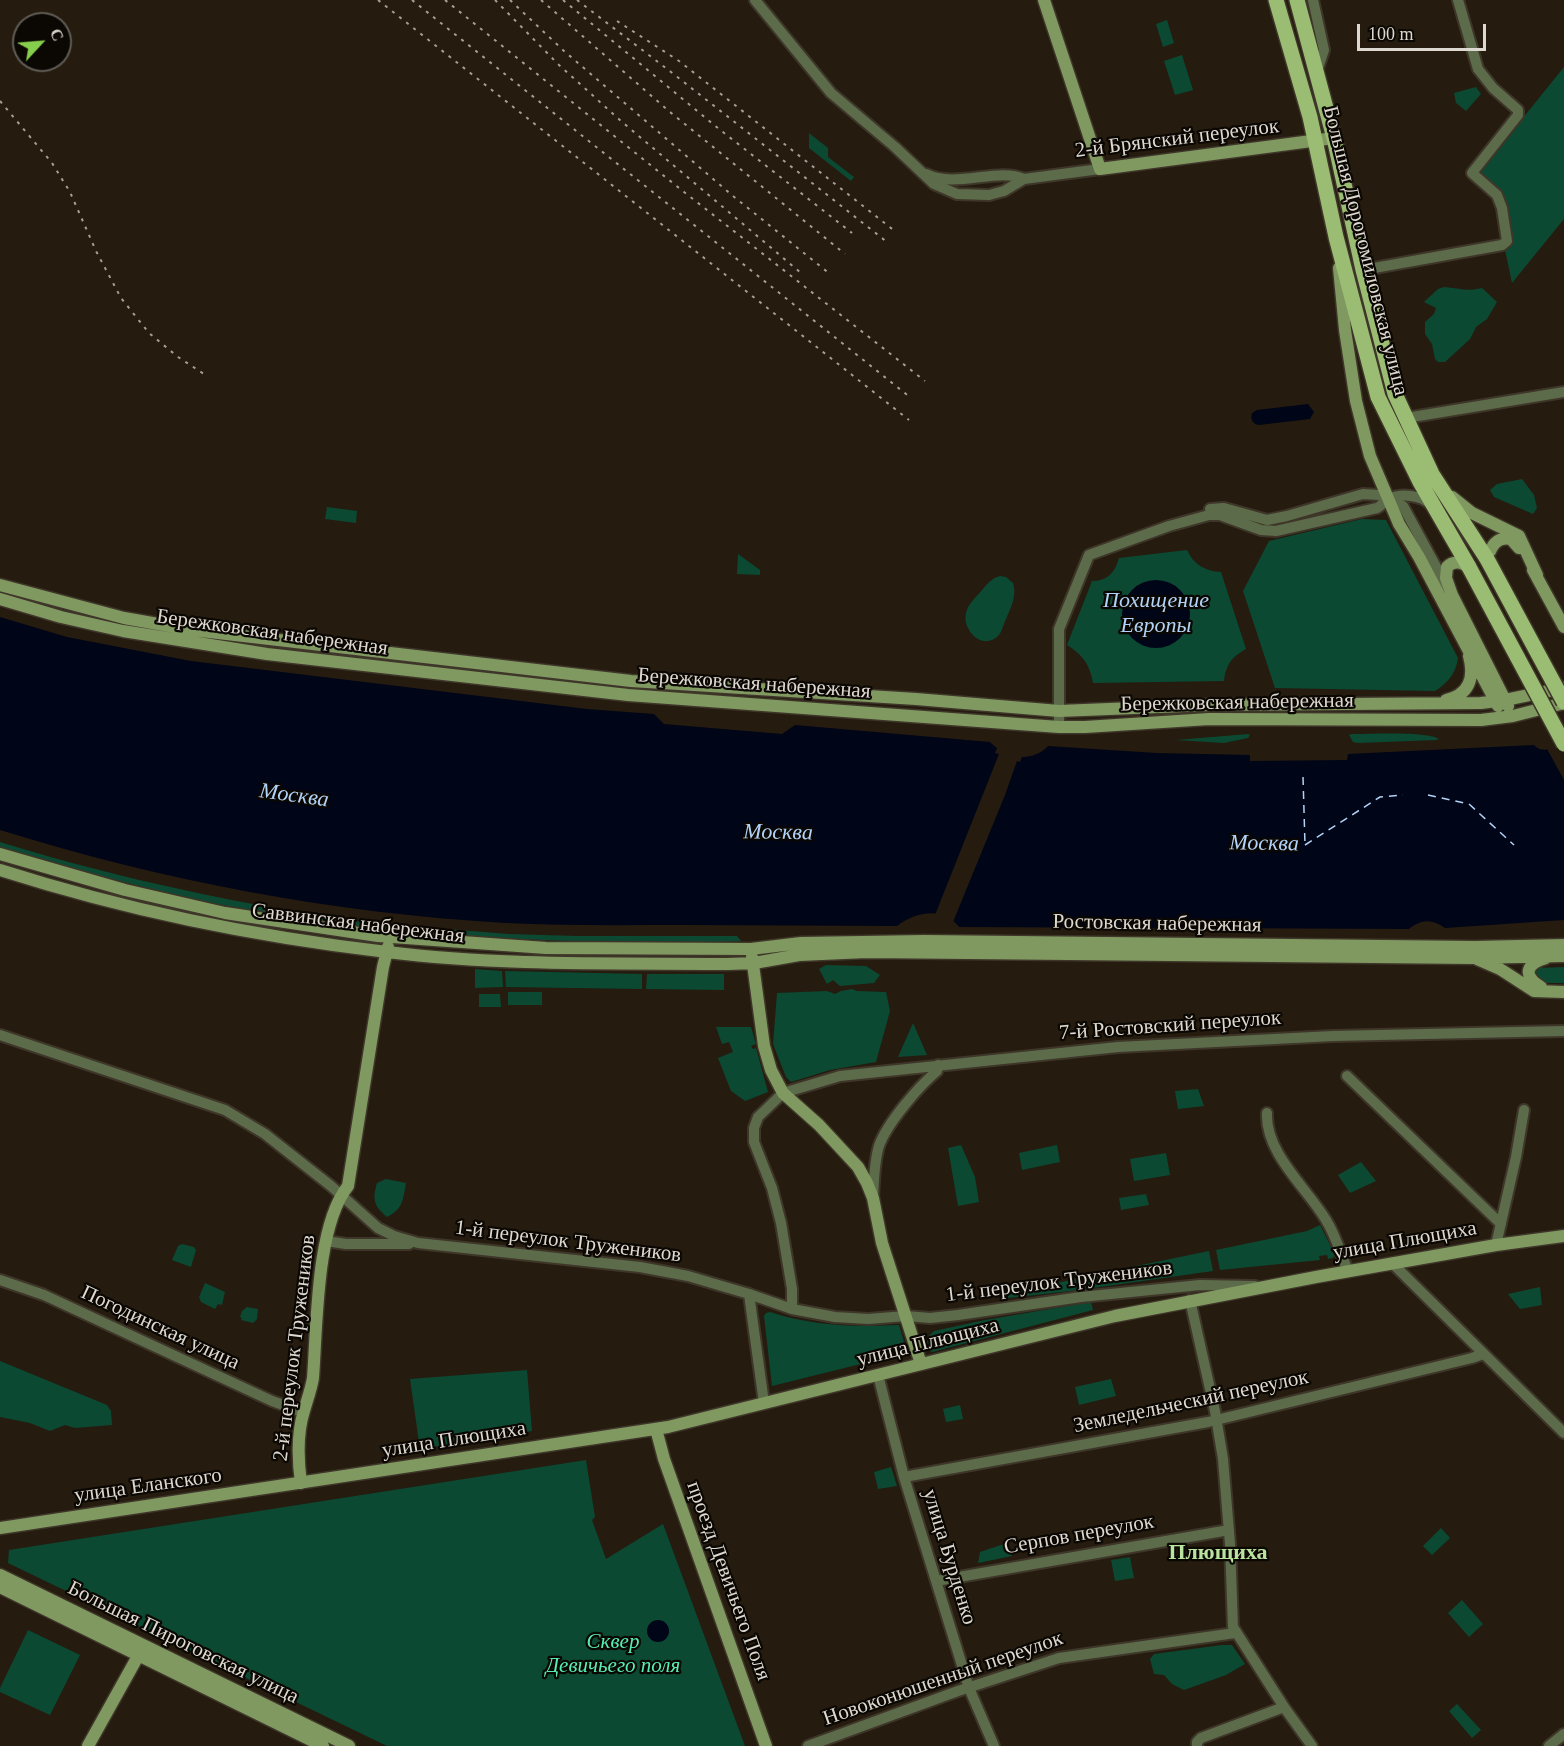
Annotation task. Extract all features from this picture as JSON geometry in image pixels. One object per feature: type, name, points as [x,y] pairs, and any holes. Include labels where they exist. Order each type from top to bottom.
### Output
[{"type":"main road","points":[[1044,0],[1100,169]]},
{"type":"main road","name":"Большая Дорогомиловская улица","points":[[1276,0],[1316,141],[1335,237],[1378,397],[1407,457],[1564,744]]},
{"type":"main road","name":"Большая Дорогомиловская улица","points":[[1297,0],[1334,138],[1363,270],[1395,393],[1432,474],[1487,559],[1564,703]]},
{"type":"main road","name":"2-й Брянский переулок","points":[[1100,169],[1334,138]]},
{"type":"main road","points":[[1335,237],[1345,330],[1356,401],[1370,456],[1387,499],[1463,641],[1501,701]]},
{"type":"main road","points":[[1432,474],[1462,507],[1519,536],[1536,575],[1564,627]]},
{"type":"main road","points":[[1487,559],[1495,542],[1510,539],[1536,575]]},
{"type":"main road","points":[[1468,567],[1460,562],[1454,562],[1447,567],[1446,578],[1509,717]]},
{"type":"main road","name":"Бережковская набережная","points":[[0,585],[124,618],[236,636],[631,681],[916,699],[1059,711],[1209,705],[1434,704],[1501,701],[1564,688]]},
{"type":"main road","name":"Бережковская набережная","points":[[0,599],[61,617],[123,631],[267,654],[628,695],[1059,727],[1209,719],[1481,720],[1509,717],[1564,703]]},
{"type":"main road","points":[[1434,704],[1458,697],[1467,688],[1472,676],[1463,641]]},
{"type":"main road","name":"Саввинская набережная","points":[[0,854],[125,890],[180,903],[291,924],[391,937],[546,948],[751,949]]},
{"type":"main road","name":"Саввинская набережная","points":[[0,870],[123,904],[224,927],[387,952],[550,962],[753,963]]},
{"type":"main road","name":"2-й переулок Тружеников","points":[[301,1483],[299,1461],[303,1412],[310,1396],[313,1378],[323,1249],[340,1196],[348,1186],[391,937]]},
{"type":"main road","name":"Ростовская набережная","points":[[751,949],[836,942],[1475,947],[1564,945]]},
{"type":"main road","points":[[751,949],[764,1046],[771,1070],[783,1093],[819,1125],[858,1167],[867,1183],[873,1198],[882,1243],[921,1364]]},
{"type":"main road","name":"Ростовская набережная","points":[[753,963],[800,954],[867,952],[1559,956]]},
{"type":"main road","points":[[1559,956],[1532,963],[1529,974],[1532,982],[1542,988],[1560,992]]},
{"type":"main road","points":[[1474,957],[1500,969],[1534,991],[1560,992]]},
{"type":"main road","name":"улица Плющиха","points":[[301,1483],[656,1429],[1105,1318],[1392,1263],[1564,1236]]},
{"type":"main road","name":"проезд Девичьего Поля","points":[[656,1429],[664,1459],[766,1746]]},
{"type":"main road","name":"улица Еланского","points":[[0,1528],[301,1483]]},
{"type":"main road","name":"Большая Пироговская улица","points":[[0,1575],[323,1746]]},
{"type":"main road","name":"Большая Пироговская улица","points":[[0,1587],[349,1746]]},
{"type":"main road","points":[[88,1746],[141,1650]]},
{"type":"street","points":[[755,0],[831,93],[920,172]]},
{"type":"street","points":[[1299,77],[1304,84],[1311,84],[1316,80],[1324,50],[1313,0]]},
{"type":"street","points":[[1363,270],[1505,244],[1508,238],[1499,199],[1493,190],[1472,172],[1518,115],[1518,110],[1493,88],[1478,69],[1458,0]]},
{"type":"street","name":"2-й Брянский переулок","points":[[920,172],[945,180],[1012,176],[1024,179],[1100,169]]},
{"type":"street","name":"2-й Брянский переулок","points":[[920,172],[944,190],[957,194],[989,195],[1004,191],[1024,179]]},
{"type":"street","points":[[989,195],[982,185],[991,177]]},
{"type":"street","points":[[1406,418],[1564,392]]},
{"type":"street","points":[[1059,727],[1059,629],[1089,555],[1194,515],[1216,508],[1224,508],[1267,520],[1363,494],[1379,495],[1403,506],[1452,595]]},
{"type":"street","points":[[1169,526],[1214,514],[1261,530],[1284,530],[1377,508],[1387,499],[1418,497],[1429,502],[1435,509]]},
{"type":"street","points":[[1000,706],[1006,709],[1008,714],[1000,721]]},
{"type":"street","name":"7-й Ростовский переулок","points":[[783,1093],[840,1076],[1118,1047],[1333,1036],[1564,1031]]},
{"type":"street","name":"1-й переулок Тружеников","points":[[0,1035],[225,1110],[265,1134],[378,1228],[394,1236],[418,1243],[640,1267],[688,1276],[749,1294],[792,1310],[868,1319],[906,1316],[930,1318],[1099,1295],[1200,1285],[1265,1286]]},
{"type":"street","points":[[873,1198],[874,1172],[880,1144],[908,1099],[937,1071],[935,1065]]},
{"type":"street","points":[[1347,1076],[1501,1224]]},
{"type":"street","points":[[783,1093],[759,1117],[754,1128],[754,1142],[781,1223],[792,1289],[792,1310]]},
{"type":"street","points":[[1496,1245],[1524,1110]]},
{"type":"street","points":[[1267,1113],[1266,1125],[1274,1146],[1327,1221],[1348,1271]]},
{"type":"street","points":[[326,1241],[384,1245],[418,1243]]},
{"type":"street","points":[[1392,1263],[1564,1433]]},
{"type":"street","name":"Погодинская улица","points":[[0,1280],[44,1295],[256,1393],[303,1412]]},
{"type":"street","points":[[749,1294],[764,1403]]},
{"type":"street","points":[[1190,1300],[1217,1420],[1223,1459],[1229,1530],[1232,1622],[1235,1633],[1312,1746]]},
{"type":"street","name":"Земледельческий переулок","points":[[904,1477],[1217,1420],[1472,1359],[1483,1354]]},
{"type":"street","name":"улица Бурденко","points":[[878,1375],[904,1477],[969,1688],[994,1746]]},
{"type":"street","name":"Серпов переулок","points":[[936,1581],[1229,1530]]},
{"type":"street","name":"Новоконюшенный переулок","points":[[808,1746],[969,1688],[1072,1655],[1235,1633]]},
{"type":"street","points":[[1197,1746],[1201,1738],[1284,1707]]},
{"type":"street","points":[[1549,1746],[1564,1734]]},
{"type":"green space","points":[[1167,20],[1174,43],[1163,47],[1156,24]]},
{"type":"green space","points":[[1182,55],[1193,90],[1175,95],[1164,61]]},
{"type":"green space","points":[[1564,67],[1564,219],[1512,283],[1505,250],[1512,239],[1504,200],[1483,177],[1481,170]]},
{"type":"green space","points":[[1476,87],[1481,94],[1466,111],[1456,103],[1454,93]]},
{"type":"green space","points":[[809,133],[828,148],[828,157],[854,177],[851,181],[809,148]]},
{"type":"green space","points":[[1444,287],[1467,290],[1482,288],[1497,302],[1487,319],[1476,327],[1470,339],[1445,362],[1438,362],[1435,359],[1432,344],[1425,334],[1425,322],[1434,314],[1436,308],[1424,302],[1438,289]]},
{"type":"green space","points":[[1522,479],[1534,495],[1537,508],[1533,514],[1494,497],[1490,490],[1497,484]]},
{"type":"green space","points":[[327,507],[357,511],[356,523],[325,519]]},
{"type":"green space","points":[[1362,519],[1386,520],[1458,658],[1453,673],[1444,685],[1435,691],[1275,688],[1243,591],[1269,541]]},
{"type":"green space","points":[[1187,550],[1193,560],[1201,566],[1221,572],[1246,649],[1230,662],[1224,681],[1093,683],[1085,661],[1067,645],[1092,581],[1102,580],[1110,575],[1119,558]]},
{"type":"green space","points":[[738,554],[760,570],[760,575],[737,574]]},
{"type":"green space","points":[[1000,576],[1006,577],[1013,583],[1013,601],[998,636],[992,640],[980,640],[970,632],[966,613],[972,601],[988,583]]},
{"type":"green space","points":[[1411,734],[1433,736],[1439,739],[1358,743],[1353,742],[1349,735]]},
{"type":"green space","points":[[1250,735],[1248,738],[1224,743],[1176,740]]},
{"type":"green space","points":[[0,842],[46,856],[186,891],[376,924],[376,929],[271,914],[182,896],[26,855],[0,847]]},
{"type":"green space","points":[[383,924],[508,934],[737,936],[741,941],[651,943],[517,939],[383,930]]},
{"type":"green space","points":[[826,965],[866,966],[880,975],[874,983],[840,986],[833,980],[827,984],[819,969]]},
{"type":"green space","points":[[1564,967],[1564,983],[1544,983],[1535,975],[1536,968]]},
{"type":"green space","points":[[475,969],[502,971],[503,987],[475,988]]},
{"type":"green space","points":[[505,971],[642,974],[642,989],[506,987]]},
{"type":"green space","points":[[647,974],[724,974],[724,990],[646,989]]},
{"type":"green space","points":[[852,989],[886,992],[890,1011],[876,1062],[830,1070],[791,1082],[786,1077],[773,1044],[777,993],[827,991],[835,994]]},
{"type":"green space","points":[[508,992],[542,992],[542,1005],[508,1005]]},
{"type":"green space","points":[[479,994],[500,994],[501,1007],[479,1007]]},
{"type":"green space","points":[[913,1023],[927,1055],[898,1057]]},
{"type":"green space","points":[[716,1027],[751,1027],[756,1044],[751,1046],[753,1049],[756,1048],[768,1092],[745,1101],[731,1091],[718,1058],[733,1052],[729,1042],[722,1044]]},
{"type":"green space","points":[[1198,1089],[1204,1106],[1178,1109],[1175,1091]]},
{"type":"green space","points":[[961,1145],[975,1177],[979,1202],[958,1206],[948,1148]]},
{"type":"green space","points":[[1057,1145],[1060,1162],[1022,1170],[1019,1153]]},
{"type":"green space","points":[[1166,1153],[1170,1175],[1134,1181],[1130,1159]]},
{"type":"green space","points":[[1361,1162],[1376,1181],[1350,1193],[1338,1175]]},
{"type":"green space","points":[[386,1179],[406,1183],[399,1207],[387,1217],[377,1206],[375,1198],[377,1183]]},
{"type":"green space","points":[[1146,1194],[1149,1205],[1121,1210],[1119,1198]]},
{"type":"green space","points":[[1320,1225],[1335,1255],[1333,1258],[1328,1259],[1327,1255],[1319,1256],[1320,1260],[1220,1270],[1216,1250],[1307,1231]]},
{"type":"green space","points":[[182,1244],[194,1247],[196,1250],[191,1267],[172,1260],[178,1246]]},
{"type":"green space","points":[[1209,1251],[1213,1271],[1086,1289],[1083,1277]]},
{"type":"green space","points":[[1076,1279],[1079,1290],[1008,1298],[1008,1293]]},
{"type":"green space","points":[[205,1283],[225,1292],[222,1305],[218,1304],[215,1309],[201,1302],[199,1297]]},
{"type":"green space","points":[[1540,1287],[1542,1305],[1520,1309],[1508,1294]]},
{"type":"green space","points":[[1091,1302],[1093,1310],[932,1352],[926,1344],[934,1331]]},
{"type":"green space","points":[[247,1307],[258,1309],[257,1319],[253,1323],[241,1320],[242,1311]]},
{"type":"green space","points":[[770,1312],[802,1320],[834,1324],[899,1325],[906,1349],[905,1353],[772,1386],[764,1316]]},
{"type":"green space","points":[[0,1361],[107,1405],[111,1411],[112,1425],[75,1428],[65,1425],[50,1431],[30,1423],[0,1417]]},
{"type":"green space","points":[[527,1370],[532,1431],[420,1449],[410,1379]]},
{"type":"green space","points":[[1111,1379],[1116,1396],[1079,1405],[1075,1387]]},
{"type":"green space","points":[[960,1405],[963,1419],[946,1422],[943,1409]]},
{"type":"green space","name":"Сквер Девичьего поля","points":[[586,1460],[595,1517],[592,1520],[606,1559],[663,1524],[745,1746],[387,1746],[8,1563],[9,1550]]},
{"type":"green space","points":[[891,1467],[897,1486],[878,1489],[874,1472]]},
{"type":"green space","points":[[1441,1528],[1450,1538],[1432,1555],[1423,1546]]},
{"type":"green space","points":[[1007,1543],[1012,1556],[978,1563],[980,1552]]},
{"type":"green space","points":[[1130,1557],[1134,1578],[1115,1581],[1111,1560]]},
{"type":"green space","points":[[1462,1600],[1483,1624],[1469,1637],[1448,1613]]},
{"type":"green space","points":[[28,1630],[80,1655],[50,1715],[0,1692]]},
{"type":"green space","points":[[1232,1645],[1245,1664],[1226,1675],[1184,1690],[1172,1684],[1164,1675],[1154,1674],[1150,1659],[1154,1654]]},
{"type":"green space","points":[[1457,1704],[1481,1730],[1472,1738],[1449,1711]]},
{"type":"water","points":[[1308,404],[1314,412],[1310,419],[1259,425],[1252,420],[1252,413],[1257,410]]},
{"type":"water","name":"Похищение Европы","points":[[1156,580],[1169,583],[1180,590],[1187,601],[1190,614],[1187,627],[1180,638],[1169,645],[1156,648],[1143,645],[1132,638],[1125,627],[1122,614],[1125,601],[1132,590],[1143,583]]},
{"type":"water","name":"Москва","points":[[0,617],[67,637],[191,661],[587,709],[654,714],[664,724],[782,734],[795,725],[990,742],[996,748],[1019,757],[1034,755],[1048,746],[1156,753],[1250,755],[1250,761],[1347,760],[1348,754],[1534,745],[1544,750],[1564,744],[1564,920],[1445,928],[1427,921],[1418,923],[1409,929],[959,927],[945,916],[929,913],[912,917],[897,926],[550,925],[441,918],[377,911],[250,892],[124,865],[0,830]]},
{"type":"water","points":[[654,1620],[662,1620],[669,1627],[669,1635],[662,1642],[654,1642],[647,1635],[647,1627]]},
{"type":"pier","points":[[1564,741],[1564,780],[1546,747]]},
{"type":"pier","points":[[998,746],[1003,750],[1023,754],[1020,762],[1017,761],[953,922],[956,924],[955,927],[944,919],[930,916],[935,915],[999,754],[995,753]]},
{"type":"ferry route","points":[[1303,777],[1305,845]]},
{"type":"ferry route","points":[[1305,845],[1380,797],[1403,795]]},
{"type":"ferry route","points":[[1428,795],[1469,804],[1514,845]]},
{"type":"railway","points":[[378,0],[909,420]]},
{"type":"railway","points":[[412,0],[911,398]]},
{"type":"railway","points":[[445,0],[925,381]]},
{"type":"railway","points":[[495,0],[559,65],[621,121],[801,273]]},
{"type":"railway","points":[[510,0],[564,51],[733,196],[830,274]]},
{"type":"railway","points":[[541,0],[670,112],[845,254]]},
{"type":"railway","points":[[563,0],[719,129],[852,233]]},
{"type":"railway","points":[[577,0],[887,242]]},
{"type":"railway","points":[[617,21],[679,61],[896,232]]},
{"type":"railway","points":[[0,101],[52,163],[70,192],[96,251],[121,298],[149,333],[178,357],[204,374]]},
{"type":"district","name":"Плющиха","points":[[1218,1553]]}]
